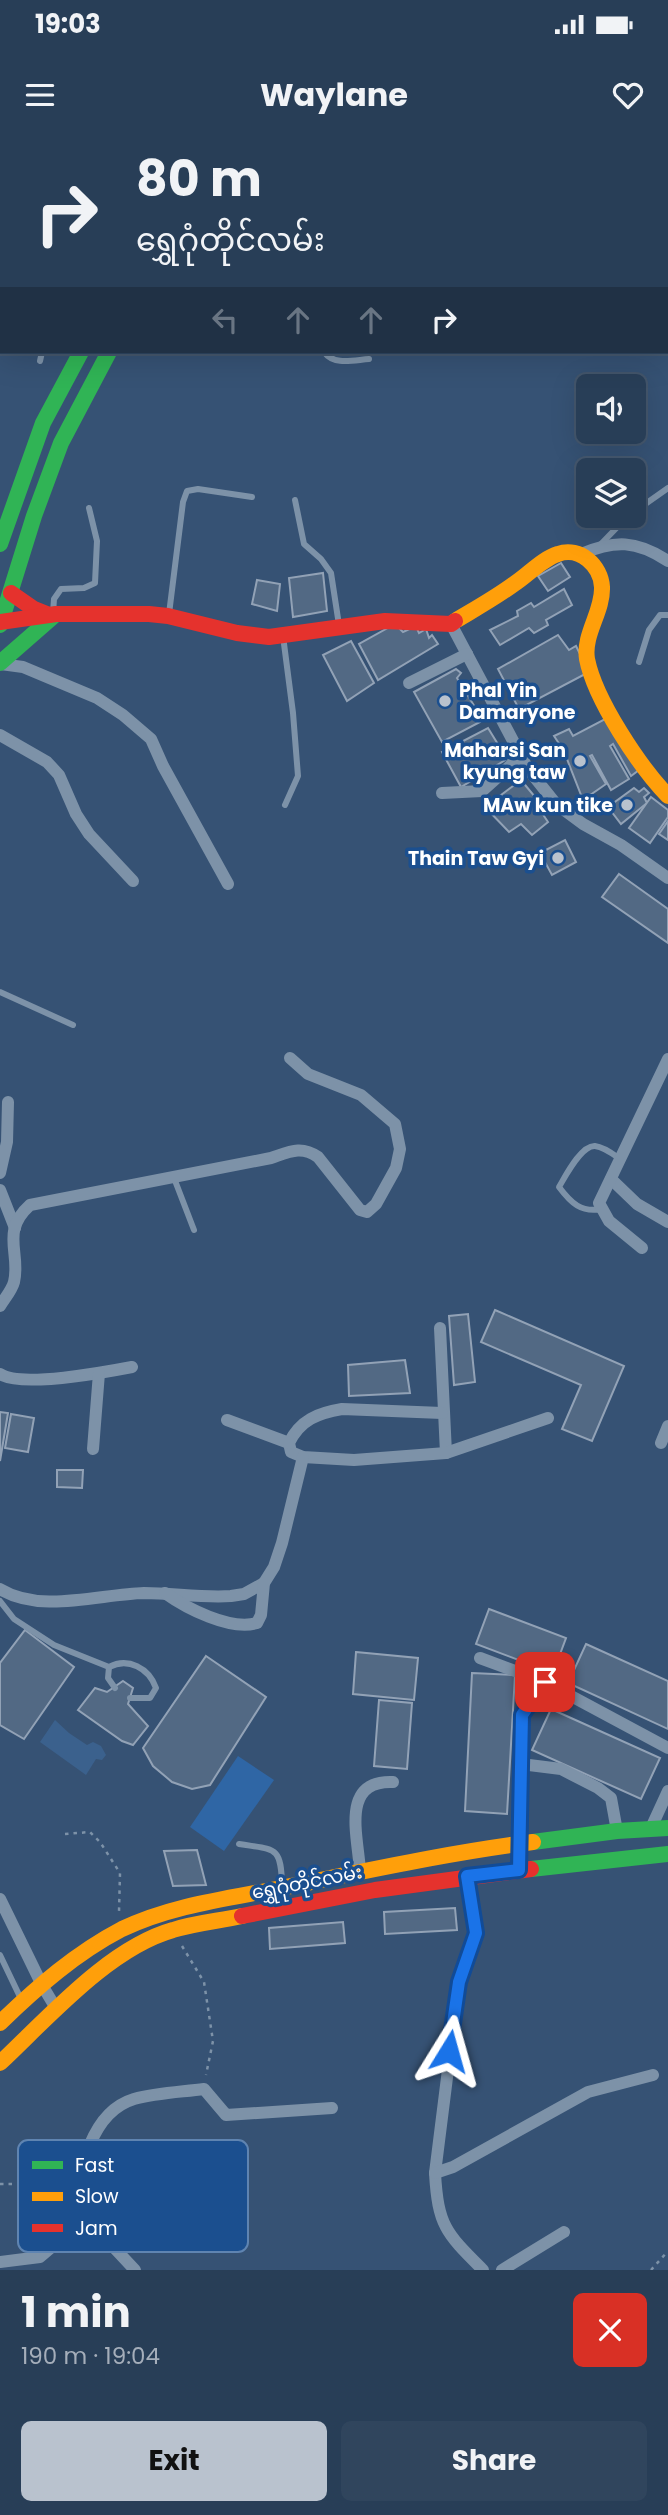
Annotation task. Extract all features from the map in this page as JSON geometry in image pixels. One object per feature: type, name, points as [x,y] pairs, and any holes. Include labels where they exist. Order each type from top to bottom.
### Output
[{"type":"main road","points":[[0,544],[43,422],[80,354]]},
{"type":"main road","points":[[108,354],[61,443],[34,516],[0,623],[53,615],[169,616],[237,633],[262,636],[385,621],[451,624],[512,586],[556,554],[563,551],[581,554],[591,563],[601,580],[598,608],[585,650],[589,664],[607,707],[627,742],[657,787],[668,796]]},
{"type":"main road","points":[[11,593],[34,609],[53,615]]},
{"type":"main road","points":[[0,664],[53,615]]},
{"type":"main road","name":"ရွှေဂုံတိုင်လမ်း","points":[[0,2023],[42,1985],[119,1930],[140,1919],[457,1852],[519,1842],[617,1831],[649,1833],[668,1828]]},
{"type":"main road","name":"ရွှေဂုံတိုင်လမ်း","points":[[0,2063],[85,1984],[134,1947],[172,1930],[375,1890],[642,1852],[668,1854]]},
{"type":"street","points":[[581,554],[620,542],[653,551],[668,561]]},
{"type":"street","points":[[451,624],[528,769],[556,804],[668,878]]},
{"type":"street","points":[[409,683],[467,654]]},
{"type":"street","points":[[0,664],[23,667],[97,698],[123,715],[151,739],[228,884]]},
{"type":"street","points":[[0,735],[47,762],[59,775],[76,814],[89,834],[133,881]]},
{"type":"street","points":[[442,793],[482,791],[521,756]]},
{"type":"street","points":[[0,1306],[13,1285],[15,1272],[12,1249],[15,1228],[19,1215],[30,1205],[271,1158],[296,1149],[318,1157],[360,1210],[366,1212],[376,1204],[396,1168],[400,1149],[395,1124],[361,1095],[308,1074],[290,1058]]},
{"type":"street","points":[[642,1248],[609,1221],[599,1203],[668,1059]]},
{"type":"street","points":[[0,1173],[7,1142],[8,1102]]},
{"type":"street","points":[[611,1179],[637,1204],[668,1222]]},
{"type":"street","points":[[0,1190],[15,1228]]},
{"type":"street","points":[[0,1262],[12,1249]]},
{"type":"street","points":[[440,1328],[446,1453]]},
{"type":"street","points":[[0,1374],[16,1380],[99,1373],[132,1367]]},
{"type":"street","points":[[93,1449],[99,1373]]},
{"type":"street","points":[[442,1412],[342,1409],[325,1412],[300,1425],[289,1443],[291,1452],[303,1457],[354,1460],[446,1453],[548,1418]]},
{"type":"street","points":[[227,1420],[289,1443]]},
{"type":"street","points":[[661,1443],[668,1426]]},
{"type":"street","points":[[165,1593],[193,1611],[220,1620],[251,1625],[257,1623],[261,1615],[264,1583],[274,1567],[282,1543],[303,1457]]},
{"type":"street","points":[[0,1589],[8,1594],[34,1600],[77,1601],[165,1593],[231,1596],[243,1594],[264,1583]]},
{"type":"street","points":[[480,1658],[545,1682],[668,1748]]},
{"type":"street","points":[[519,1870],[522,1715],[545,1682]]},
{"type":"street","points":[[521,1764],[561,1769],[598,1788],[611,1798],[617,1831]]},
{"type":"street","points":[[360,1871],[355,1815],[360,1793],[369,1784],[393,1782]]},
{"type":"street","points":[[649,1833],[668,1791]]},
{"type":"street","points":[[467,1876],[476,1933],[459,1982],[435,2173],[436,2202],[450,2237],[483,2270]]},
{"type":"street","points":[[0,1899],[57,2010]]},
{"type":"street","points":[[435,2173],[453,2167],[588,2092],[653,2076]]},
{"type":"street","points":[[93,2140],[96,2131],[111,2112],[132,2099],[204,2089],[226,2115],[332,2108]]},
{"type":"street","points":[[502,2270],[564,2232]]},
{"type":"street","points":[[0,2262],[40,2257],[46,2252]]},
{"type":"street","points":[[118,2252],[135,2270]]},
{"type":"lane","points":[[40,360],[42,354]]},
{"type":"lane","points":[[325,354],[336,361],[369,359]]},
{"type":"lane","points":[[646,504],[668,488]]},
{"type":"lane","points":[[169,616],[183,502],[187,491],[198,489],[253,497]]},
{"type":"lane","points":[[295,500],[304,544],[321,559],[331,573],[340,627]]},
{"type":"lane","points":[[53,615],[54,598],[61,589],[84,588],[95,583],[97,541],[89,508]]},
{"type":"lane","points":[[598,547],[616,528]]},
{"type":"lane","points":[[639,662],[649,630],[660,615],[668,615]]},
{"type":"lane","points":[[283,635],[298,776],[285,806]]},
{"type":"lane","points":[[0,992],[73,1025]]},
{"type":"lane","points":[[602,1209],[583,1209],[571,1203],[559,1188],[573,1164],[588,1147],[605,1149],[620,1159]]},
{"type":"lane","points":[[173,1178],[194,1230]]},
{"type":"lane","points":[[0,1601],[14,1619],[54,1644],[109,1667]]},
{"type":"lane","points":[[109,1667],[118,1662],[130,1663],[152,1678],[156,1688],[150,1698],[131,1698]]},
{"type":"lane","points":[[109,1667],[108,1678],[115,1688]]},
{"type":"lane","points":[[239,1843],[272,1850],[278,1855],[282,1862],[282,1887]]},
{"type":"lane","points":[[0,1955],[22,2001]]},
{"type":"path","points":[[65,1834],[90,1832],[100,1842],[120,1873],[119,1930]]},
{"type":"path","points":[[172,1930],[204,1982],[213,2041],[204,2089]]},
{"type":"path","points":[[0,2184],[18,2184]]},
{"type":"path","points":[[651,2270],[668,2251]]},
{"type":"shaded area","points":[[55,1720],[87,1745],[93,1742],[101,1746],[106,1755],[102,1760],[96,1759],[86,1775],[40,1742]]},
{"type":"shaded area","points":[[238,1756],[274,1780],[224,1851],[190,1827]]},
{"type":"building","points":[[561,563],[570,577],[548,591],[538,576]]},
{"type":"building","points":[[323,573],[327,611],[293,617],[289,578]]},
{"type":"building","points":[[257,580],[280,584],[277,611],[252,604]]},
{"type":"building","points":[[564,589],[572,605],[546,620],[548,625],[534,633],[529,628],[500,645],[490,630],[518,616],[517,611],[531,603],[534,607]]},
{"type":"building","points":[[395,624],[403,632],[416,626],[419,633],[426,629],[429,638],[432,635],[438,644],[378,680],[359,644]]},
{"type":"building","points":[[558,635],[569,650],[576,646],[589,672],[519,709],[498,669]]},
{"type":"building","points":[[351,641],[374,683],[347,701],[323,655]]},
{"type":"building","name":"Phal Yin Damaryone","points":[[456,669],[461,673],[457,678],[478,712],[480,710],[485,714],[479,719],[480,722],[442,742],[414,692]]},
{"type":"building","name":"Maharsi San kyung taw","points":[[607,718],[639,770],[631,776],[613,744],[610,746],[629,779],[611,790],[592,755],[590,756],[606,784],[583,800],[565,754],[561,756],[555,746],[560,745],[554,736],[569,729],[573,736]]},
{"type":"building","points":[[488,728],[507,759],[461,787],[442,752]]},
{"type":"building","points":[[521,780],[545,809],[542,813],[548,822],[532,835],[521,824],[509,832],[485,807]]},
{"type":"building","name":"MAw kun tike","points":[[634,788],[639,792],[644,788],[649,793],[644,797],[647,803],[621,824],[608,807]]},
{"type":"building","points":[[651,797],[668,810],[668,817],[650,843],[629,828]]},
{"type":"building","points":[[668,821],[668,840],[659,834]]},
{"type":"building","name":"Thain Taw Gyi","points":[[565,840],[576,862],[552,875],[540,853]]},
{"type":"building","points":[[619,874],[668,909],[668,943],[602,897]]},
{"type":"building","points":[[495,1310],[624,1366],[592,1441],[562,1429],[581,1385],[481,1342]]},
{"type":"building","points":[[468,1314],[475,1382],[454,1385],[449,1316]]},
{"type":"building","points":[[405,1360],[410,1393],[349,1396],[348,1365]]},
{"type":"building","points":[[0,1412],[8,1413],[0,1461]]},
{"type":"building","points":[[11,1414],[34,1418],[28,1452],[5,1448]]},
{"type":"building","points":[[57,1470],[83,1470],[82,1488],[57,1487]]},
{"type":"building","points":[[489,1609],[566,1638],[553,1673],[476,1644]]},
{"type":"building","points":[[25,1630],[74,1667],[24,1739],[0,1725],[0,1663]]},
{"type":"building","points":[[586,1644],[668,1681],[668,1729],[568,1683]]},
{"type":"building","points":[[356,1652],[418,1658],[414,1700],[353,1694]]},
{"type":"building","points":[[206,1656],[266,1697],[210,1785],[192,1789],[172,1782],[153,1766],[143,1748]]},
{"type":"building","points":[[472,1673],[515,1675],[507,1814],[465,1811]]},
{"type":"building","points":[[123,1681],[133,1688],[128,1704],[148,1726],[133,1745],[122,1741],[78,1710],[95,1688],[107,1692]]},
{"type":"building","points":[[379,1700],[412,1703],[407,1769],[374,1766]]},
{"type":"building","points":[[551,1709],[660,1758],[641,1799],[532,1750]]},
{"type":"building","points":[[197,1850],[206,1885],[173,1886],[164,1851]]},
{"type":"building","points":[[455,1908],[457,1930],[385,1934],[384,1912]]},
{"type":"building","points":[[343,1922],[345,1943],[270,1949],[269,1928]]},
{"type":"traffic: fast","points":[[0,544],[43,423],[80,354]]},
{"type":"traffic: fast","points":[[0,625],[34,516],[61,443],[108,354]]},
{"type":"traffic: fast","points":[[0,663],[56,614]]},
{"type":"traffic: fast","points":[[533,1842],[617,1831],[668,1828]]},
{"type":"traffic: fast","points":[[531,1869],[668,1854]]},
{"type":"traffic: slow","points":[[455,621],[500,594],[552,556],[566,552],[581,555],[588,560],[598,572],[602,587],[600,605],[588,641],[587,659],[592,675],[620,732],[668,796]]},
{"type":"traffic: slow","points":[[0,2023],[43,1984],[89,1949],[122,1929],[159,1914],[404,1863],[533,1842]]},
{"type":"traffic: slow","points":[[0,2063],[80,1986],[126,1952],[173,1930],[242,1916]]},
{"type":"traffic: jam","points":[[11,593],[34,609],[49,615]]},
{"type":"traffic: jam","points":[[0,622],[56,614],[149,614],[269,637],[385,621],[451,624],[455,621]]},
{"type":"traffic: jam","points":[[242,1916],[375,1890],[531,1869]]},
{"type":"place","name":"Phal Yin Damaryone","points":[[445,701]]},
{"type":"place","name":"Maharsi San kyung taw","points":[[580,761]]},
{"type":"place","name":"MAw kun tike","points":[[627,805]]},
{"type":"place","name":"Thain Taw Gyi","points":[[558,858]]},
{"type":"route","points":[[449,2051],[459,1982],[476,1933],[467,1876],[519,1870],[522,1715],[545,1682]]}]
